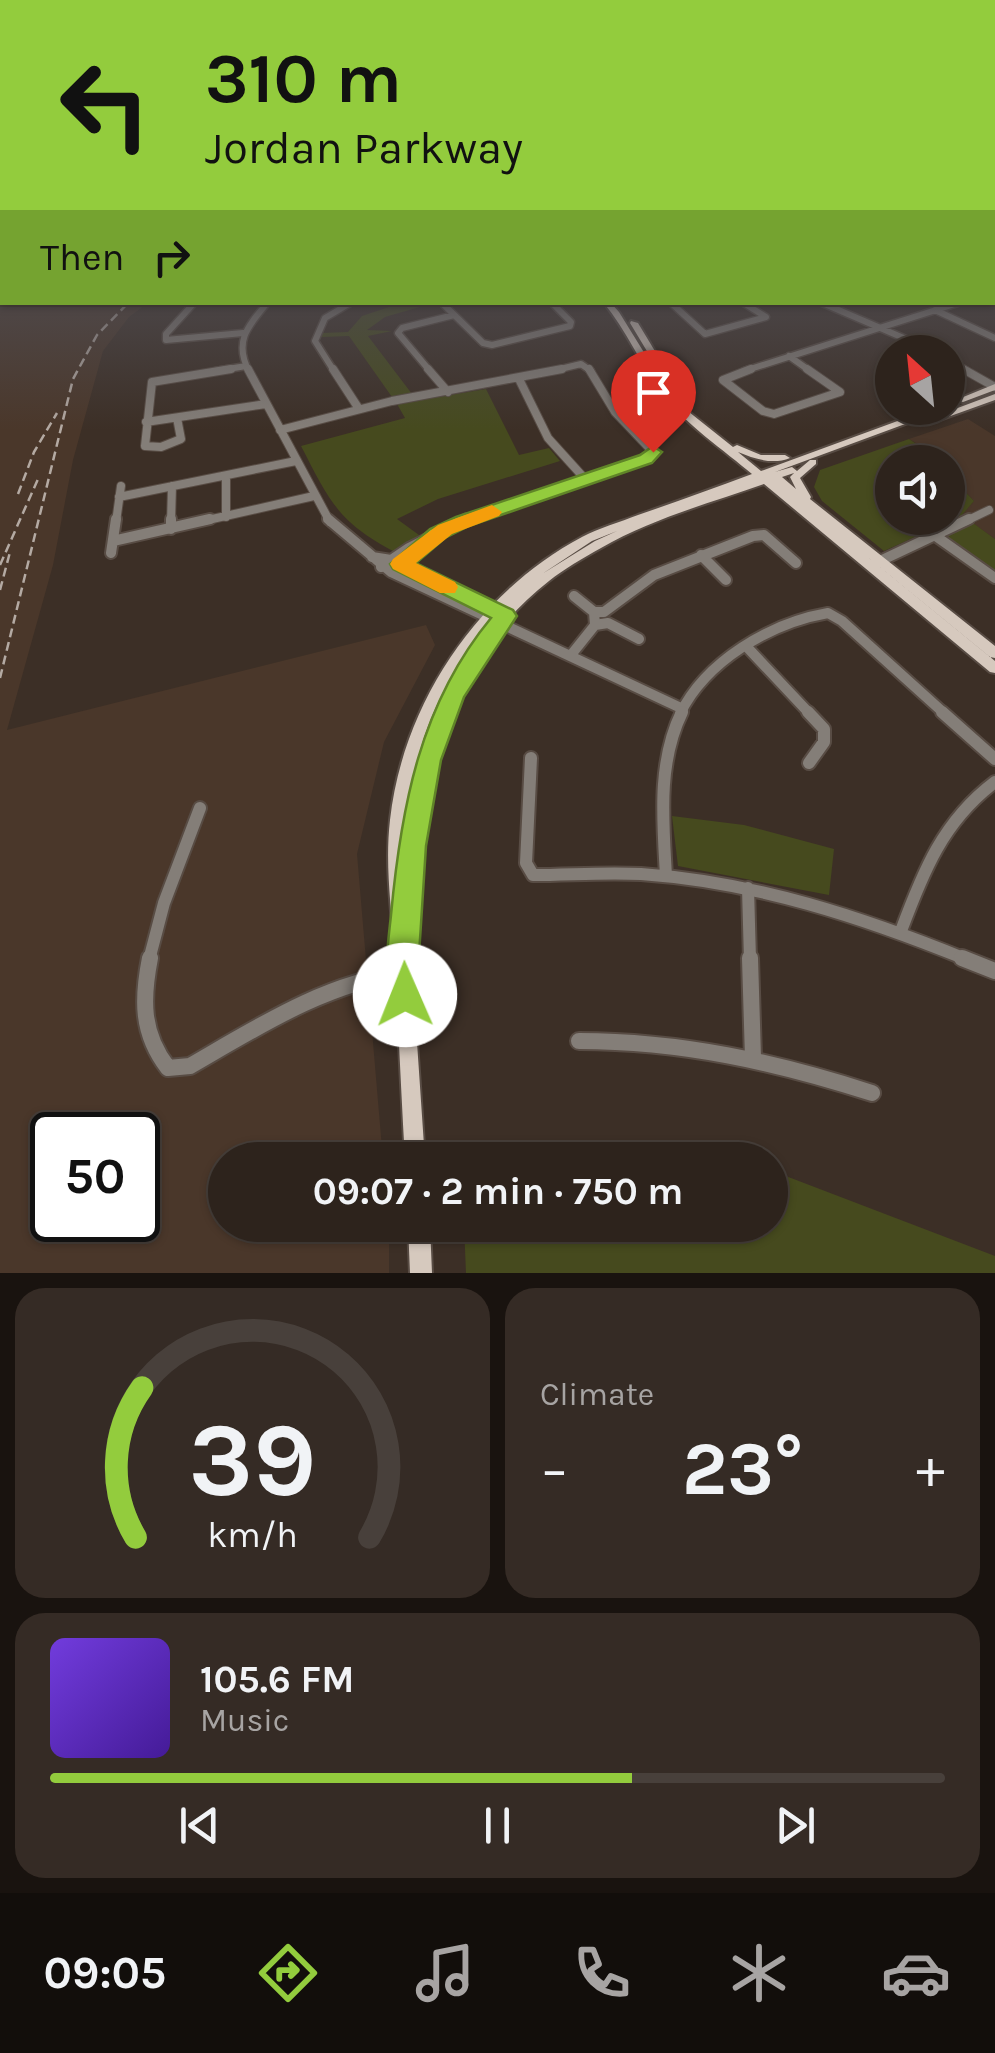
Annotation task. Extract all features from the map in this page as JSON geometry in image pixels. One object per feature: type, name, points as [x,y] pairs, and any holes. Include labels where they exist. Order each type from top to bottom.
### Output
[{"type":"main road","points":[[614,311],[627,326],[666,396],[718,442],[824,518],[995,653]]},
{"type":"main road","points":[[624,311],[674,392],[794,505],[995,668]]},
{"type":"main road","points":[[965,398],[995,385]]},
{"type":"main road","points":[[495,617],[586,551],[765,475],[995,397]]},
{"type":"main road","points":[[737,448],[766,459],[815,457],[897,425]]},
{"type":"main road","points":[[718,442],[736,472],[722,486]]},
{"type":"main road","points":[[815,457],[797,473],[795,480],[824,518]]},
{"type":"main road","points":[[414,1142],[403,964],[412,846],[428,760],[452,694],[495,617],[542,566],[588,538],[722,486],[765,475]]},
{"type":"main road","points":[[705,502],[758,493],[778,496],[794,505]]},
{"type":"main road","points":[[419,1242],[421,1273]]},
{"type":"street","points":[[186,311],[166,334],[166,340],[242,333]]},
{"type":"street","points":[[260,311],[242,333],[240,349],[246,366],[314,496],[339,532],[391,566],[683,709]]},
{"type":"street","points":[[336,311],[325,318],[315,341],[359,410]]},
{"type":"street","points":[[450,311],[483,343],[492,346],[570,326],[571,322],[560,311]]},
{"type":"street","points":[[679,311],[700,332],[712,334],[765,318],[756,311]]},
{"type":"street","points":[[844,311],[901,335]]},
{"type":"street","points":[[788,356],[840,392],[774,414],[723,380],[788,356],[929,311]]},
{"type":"street","points":[[937,311],[995,338]]},
{"type":"street","points":[[448,392],[398,332],[404,327],[454,315]]},
{"type":"street","points":[[280,430],[572,365],[587,366],[614,412],[652,450],[646,459],[462,521],[391,566]]},
{"type":"street","points":[[176,418],[182,439],[157,447],[144,444],[150,387],[155,380],[246,366]]},
{"type":"street","points":[[965,368],[995,385]]},
{"type":"street","points":[[518,380],[548,438],[586,480]]},
{"type":"street","points":[[146,422],[266,404]]},
{"type":"street","points":[[111,552],[120,492],[172,486],[296,461]]},
{"type":"street","points":[[226,476],[226,517]]},
{"type":"street","points":[[171,529],[172,486]]},
{"type":"street","points":[[113,541],[314,496]]},
{"type":"street","points":[[880,561],[989,510]]},
{"type":"street","points":[[571,655],[600,618],[644,581],[701,555],[764,535],[796,563]]},
{"type":"street","points":[[938,537],[995,578]]},
{"type":"street","points":[[701,555],[726,580]]},
{"type":"street","points":[[574,596],[600,618],[638,639]]},
{"type":"street","points":[[666,876],[662,772],[669,740],[683,709],[703,681],[746,646],[816,614],[833,615],[995,758]]},
{"type":"street","points":[[746,646],[824,728],[824,742],[809,763]]},
{"type":"street","points":[[531,758],[528,870],[539,877],[602,873],[666,876],[748,888],[833,909],[995,971]]},
{"type":"street","points":[[901,932],[926,863],[945,827],[970,800],[995,782]]},
{"type":"street","points":[[200,808],[161,912],[144,992],[146,1032],[154,1058],[168,1068],[182,1066],[403,964]]},
{"type":"street","points":[[748,888],[753,1058]]},
{"type":"street","points":[[578,1041],[631,1040],[753,1058],[872,1092]]},
{"type":"shaded area","points":[[0,311],[137,311],[103,351],[73,460],[53,565],[7,730],[426,625],[435,645],[384,742],[357,854],[381,1142],[208,1142],[208,1242],[389,1242],[389,1273],[0,1273]]},
{"type":"shaded area","points":[[965,420],[995,436],[995,539],[965,518],[965,511],[974,501],[965,492],[965,445],[919,445],[909,439],[950,425],[965,425]]},
{"type":"green space","points":[[376,311],[404,311],[385,317],[367,330],[392,331],[368,336],[412,394],[392,397],[349,336],[322,337],[321,333],[348,332],[362,316]]},
{"type":"green space","points":[[486,389],[519,455],[549,448],[560,461],[438,499],[397,519],[419,535],[395,552],[360,531],[338,509],[301,446],[405,418],[397,404]]},
{"type":"green space","points":[[909,439],[918,445],[892,445]]},
{"type":"green space","points":[[875,451],[875,535],[919,535],[884,551],[822,501],[814,487],[820,470]]},
{"type":"green space","points":[[965,492],[974,501],[965,512]]},
{"type":"green space","points":[[965,517],[995,539],[995,573],[944,535],[965,535]]},
{"type":"green space","points":[[672,816],[744,825],[834,849],[829,895],[678,866]]},
{"type":"green space","points":[[788,1177],[995,1256],[995,1273],[466,1273],[465,1242],[788,1242]]},
{"type":"railway","points":[[0,678],[73,379],[97,335],[120,311]]},
{"type":"railway","points":[[18,494],[34,452],[57,413]]},
{"type":"railway","points":[[0,565],[38,479]]},
{"type":"railway","points":[[0,590],[10,552]]},
{"type":"slow traffic","points":[[447,587],[400,564],[445,530],[492,512]]},
{"type":"route","points":[[405,995],[403,955],[412,846],[428,760],[452,694],[482,645],[506,616],[400,564],[462,521],[646,459],[653,452]]}]
